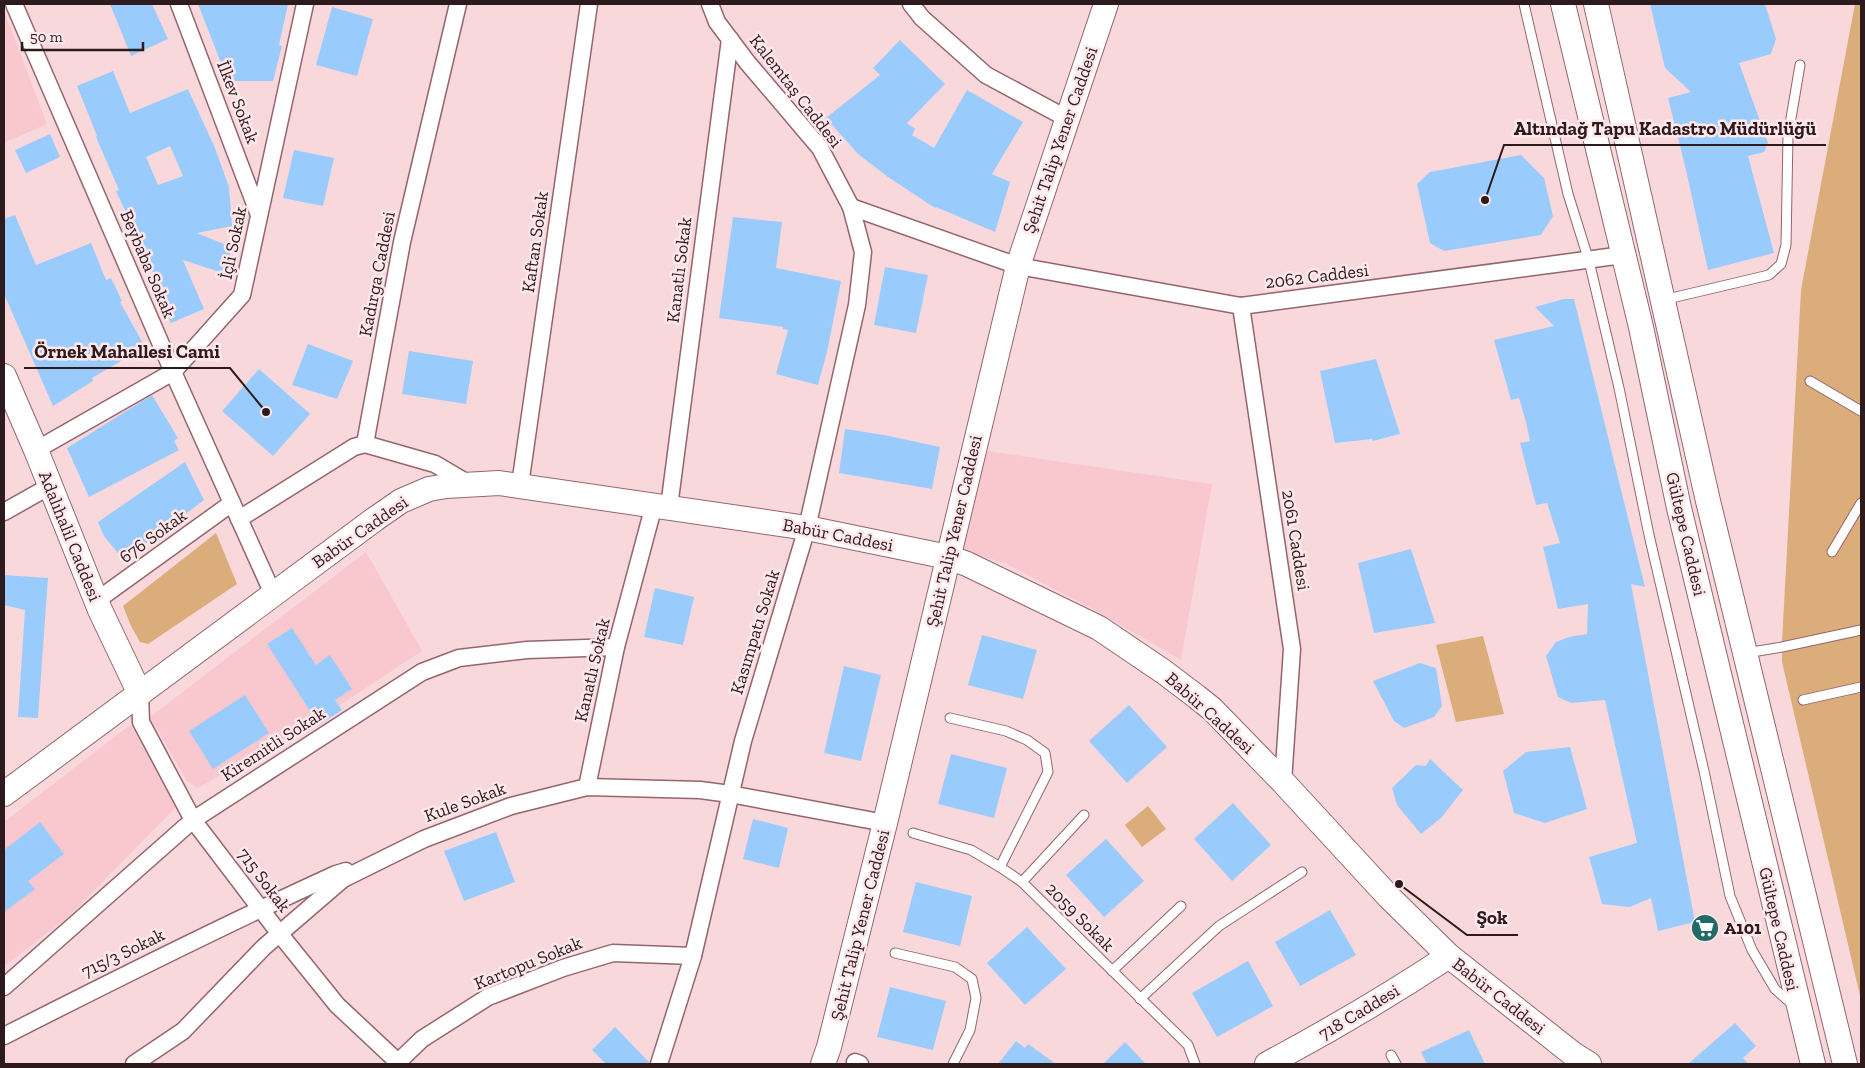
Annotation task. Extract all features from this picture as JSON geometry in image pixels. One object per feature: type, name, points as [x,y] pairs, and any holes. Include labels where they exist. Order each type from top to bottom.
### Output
[{"type":"main road","name":"Şehit Talip Yener Caddesi","points":[[823,1064],[829,1047],[885,823],[1018,266],[1066,118],[1106,4]]},
{"type":"main road","name":"Gültepe Caddesi","points":[[1563,4],[1641,326],[1680,508],[1812,1064]]},
{"type":"main road","name":"Gültepe Caddesi","points":[[1596,4],[1708,501],[1845,1064]]},
{"type":"main road","name":"Adalıhalil Caddesi","points":[[4,376],[36,450],[96,601],[140,694]]},
{"type":"main road","name":"Babür Caddesi","points":[[4,794],[273,594],[402,501],[430,489],[470,484],[499,483],[520,485],[807,528],[948,556],[1009,583],[1099,628],[1164,672],[1212,709],[1284,782],[1389,897],[1449,956],[1573,1054],[1589,1064]]},
{"type":"main road","name":"718 Caddesi","points":[[1267,1064],[1408,983],[1449,956]]},
{"type":"street","name":"Beybaba Sokak","points":[[14,4],[173,372],[273,594]]},
{"type":"street","name":"İlkev Sokak","points":[[180,4],[259,215]]},
{"type":"street","name":"İçli Sokak","points":[[36,450],[173,372],[242,295],[305,4]]},
{"type":"street","name":"Kadırga Caddesi","points":[[365,444],[402,242],[458,4]]},
{"type":"street","name":"Kaftan Sokak","points":[[520,485],[589,4]]},
{"type":"street","name":"Kalemtaş Caddesi","points":[[709,4],[717,22],[730,39],[820,148],[851,207]]},
{"type":"street","points":[[911,4],[922,18],[986,75],[1066,118]]},
{"type":"street","name":"Kanatlı Sokak","points":[[586,787],[616,647],[662,506],[730,39]]},
{"type":"street","points":[[851,207],[1018,266]]},
{"type":"street","name":"Kasımpatı Sokak","points":[[659,1064],[693,956],[743,741],[807,528],[857,305],[863,252],[851,207]]},
{"type":"street","name":"2062 Caddesi","points":[[1018,266],[1241,306],[1624,255]]},
{"type":"street","name":"2061 Caddesi","points":[[1241,306],[1292,649],[1284,782]]},
{"type":"street","points":[[239,519],[354,447],[365,444],[435,464],[470,484]]},
{"type":"street","points":[[4,512],[50,486]]},
{"type":"street","name":"676 Sokak","points":[[96,601],[232,503]]},
{"type":"street","name":"Kiremitli Sokak","points":[[4,987],[193,820],[422,672],[459,658],[527,650],[616,647]]},
{"type":"street","name":"715 Sokak","points":[[140,694],[141,722],[193,820],[279,934],[337,1005],[398,1064]]},
{"type":"street","name":"Kule Sokak","points":[[134,1064],[183,1031],[264,947],[343,879],[424,839],[511,806],[586,787],[700,790],[885,823]]},
{"type":"street","name":"715/3 Sokak","points":[[4,1036],[142,965],[261,908],[336,874],[375,863]]},
{"type":"street","name":"Kartopu Sokak","points":[[398,1064],[422,1039],[488,997],[563,968],[613,953],[693,956]]},
{"type":"lane","points":[[1524,4],[1568,194],[1589,261],[1619,388],[1649,536],[1704,770],[1730,896],[1752,950],[1775,989],[1799,1010]]},
{"type":"lane","points":[[1662,300],[1769,275],[1781,264],[1786,245],[1788,136],[1800,64]]},
{"type":"lane","points":[[1810,381],[1861,412]]},
{"type":"lane","points":[[1832,552],[1861,503]]},
{"type":"lane","points":[[1745,653],[1861,630]]},
{"type":"lane","points":[[1803,700],[1861,690]]},
{"type":"lane","points":[[950,718],[1006,731],[1027,740],[1045,753],[1048,772],[1000,867]]},
{"type":"lane","points":[[1022,882],[1084,815]]},
{"type":"lane","name":"2059 Sokak","points":[[912,833],[971,850],[1022,882],[1188,1045],[1195,1064]]},
{"type":"lane","points":[[1140,999],[1219,926],[1302,872]]},
{"type":"lane","points":[[1112,971],[1181,906]]},
{"type":"lane","points":[[894,953],[955,967],[972,979],[976,998],[970,1030],[953,1064]]},
{"type":"lane","points":[[1392,1055],[1396,1064]]},
{"type":"shaded area","points":[[1855,4],[1861,4],[1861,1000],[1782,662],[1801,290]]},
{"type":"shaded area","points":[[4,11],[47,124],[4,143]]},
{"type":"shaded area","points":[[987,451],[1212,484],[1181,660],[1102,614],[1007,564],[961,549],[980,460]]},
{"type":"shaded area","points":[[216,533],[237,584],[148,644],[140,642],[123,606]]},
{"type":"shaded area","points":[[366,552],[422,651],[308,726],[198,788],[187,781],[150,717]]},
{"type":"shaded area","points":[[1483,636],[1504,714],[1456,722],[1436,645]]},
{"type":"shaded area","points":[[130,725],[179,804],[67,918],[4,966],[4,822]]},
{"type":"shaded area","points":[[1148,806],[1166,829],[1142,847],[1125,825]]},
{"type":"building","points":[[110,4],[152,4],[168,39],[131,56]]},
{"type":"building","points":[[198,4],[288,4],[279,45],[282,46],[273,81],[228,81]]},
{"type":"building","points":[[1650,4],[1765,4],[1776,39],[1771,54],[1739,63],[1768,143],[1764,152],[1748,156],[1774,253],[1708,270],[1668,98],[1691,92],[1665,68]]},
{"type":"building","points":[[332,7],[373,19],[357,76],[316,65]]},
{"type":"building","points":[[900,40],[945,84],[907,123],[915,129],[912,135],[934,148],[967,90],[1023,122],[992,174],[1010,182],[995,232],[935,208],[888,177],[858,154],[826,118],[880,75],[873,68]]},
{"type":"building","points":[[113,71],[130,113],[188,89],[215,148],[229,187],[232,226],[197,233],[231,247],[226,274],[183,260],[204,309],[171,323],[160,298],[163,296],[116,191],[119,190],[77,86]],"holes":[[[170,146],[183,176],[158,185],[146,157]]]},
{"type":"building","points":[[50,134],[60,157],[26,173],[15,150]]},
{"type":"building","points":[[294,150],[334,158],[323,206],[283,198]]},
{"type":"building","points":[[1521,155],[1544,178],[1553,216],[1541,235],[1444,251],[1430,243],[1417,184],[1430,172]]},
{"type":"building","points":[[15,215],[36,265],[91,243],[106,280],[111,278],[122,301],[120,302],[145,347],[92,378],[93,381],[53,406],[4,294],[4,219]]},
{"type":"building","points":[[733,217],[782,222],[776,268],[841,281],[827,352],[818,385],[776,374],[788,330],[783,329],[783,327],[719,318]]},
{"type":"building","points":[[885,267],[928,275],[916,333],[874,325]]},
{"type":"building","points":[[1564,299],[1574,299],[1645,587],[1631,584],[1695,922],[1658,931],[1651,898],[1630,907],[1602,904],[1589,857],[1637,843],[1605,700],[1571,703],[1558,697],[1546,656],[1556,642],[1569,637],[1587,634],[1588,604],[1558,609],[1543,547],[1560,543],[1547,503],[1536,505],[1520,443],[1530,441],[1526,422],[1519,398],[1511,400],[1494,340],[1554,326],[1535,307]]},
{"type":"building","points":[[308,344],[353,361],[337,399],[292,385]]},
{"type":"building","points":[[409,351],[473,361],[466,404],[402,394]]},
{"type":"building","points":[[1376,359],[1400,434],[1373,441],[1372,439],[1335,443],[1320,371]]},
{"type":"building","points":[[259,369],[310,414],[273,456],[222,411]]},
{"type":"building","points":[[152,395],[178,438],[174,441],[179,450],[89,497],[67,448]]},
{"type":"building","points":[[845,429],[940,447],[932,489],[839,473]]},
{"type":"building","points":[[185,462],[204,500],[144,545],[125,562],[104,536],[98,522]]},
{"type":"building","points":[[1411,549],[1435,623],[1374,633],[1358,563]]},
{"type":"building","points":[[4,575],[48,578],[38,718],[18,717],[25,610],[4,605]]},
{"type":"building","points":[[655,588],[694,597],[683,645],[644,637]]},
{"type":"building","points":[[292,628],[316,665],[330,655],[352,689],[335,700],[342,710],[319,725],[267,644]]},
{"type":"building","points":[[982,635],[1037,650],[1023,699],[968,685]]},
{"type":"building","points":[[1420,663],[1436,668],[1442,706],[1434,717],[1404,728],[1394,721],[1373,681]]},
{"type":"building","points":[[844,666],[881,675],[861,761],[824,753]]},
{"type":"building","points":[[245,695],[269,733],[213,769],[189,731]]},
{"type":"building","points":[[1129,705],[1167,747],[1127,783],[1089,741]]},
{"type":"building","points":[[1570,747],[1587,809],[1545,823],[1514,813],[1503,771],[1526,752]]},
{"type":"building","points":[[951,754],[1007,768],[994,818],[938,804]]},
{"type":"building","points":[[1430,759],[1463,790],[1441,818],[1421,834],[1397,805],[1392,788],[1416,765],[1426,766]]},
{"type":"building","points":[[1233,803],[1271,845],[1232,881],[1194,839]]},
{"type":"building","points":[[753,819],[788,828],[779,868],[743,859]]},
{"type":"building","points":[[40,822],[64,854],[28,881],[35,889],[4,912],[4,850]]},
{"type":"building","points":[[496,832],[515,882],[464,901],[444,851]]},
{"type":"building","points":[[1106,839],[1144,881],[1104,917],[1066,875]]},
{"type":"building","points":[[916,882],[972,896],[960,946],[903,932]]},
{"type":"building","points":[[1330,910],[1356,955],[1300,986],[1275,942]]},
{"type":"building","points":[[1027,927],[1066,969],[1025,1005],[987,963]]},
{"type":"building","points":[[1248,961],[1273,1006],[1217,1037],[1192,993]]},
{"type":"building","points":[[890,987],[946,1001],[933,1050],[877,1037]]},
{"type":"building","points":[[1735,1023],[1756,1046],[1743,1058],[1749,1064],[1688,1064]]},
{"type":"building","points":[[615,1027],[649,1064],[606,1064],[592,1050]]},
{"type":"building","points":[[1469,1030],[1485,1064],[1427,1064],[1421,1052]]},
{"type":"building","points":[[1016,1041],[1025,1048],[1028,1044],[1056,1064],[998,1064]]},
{"type":"building","points":[[1125,1042],[1146,1064],[1103,1064]]},
{"type":"place","name":"Altındağ Tapu Kadastro Müdürlüğü","points":[[1485,200]]},
{"type":"place","name":"Örnek Mahallesi Cami","points":[[266,412]]},
{"type":"place","name":"Şok","points":[[1399,884]]},
{"type":"place","name":"A101","points":[[1705,928]]}]
